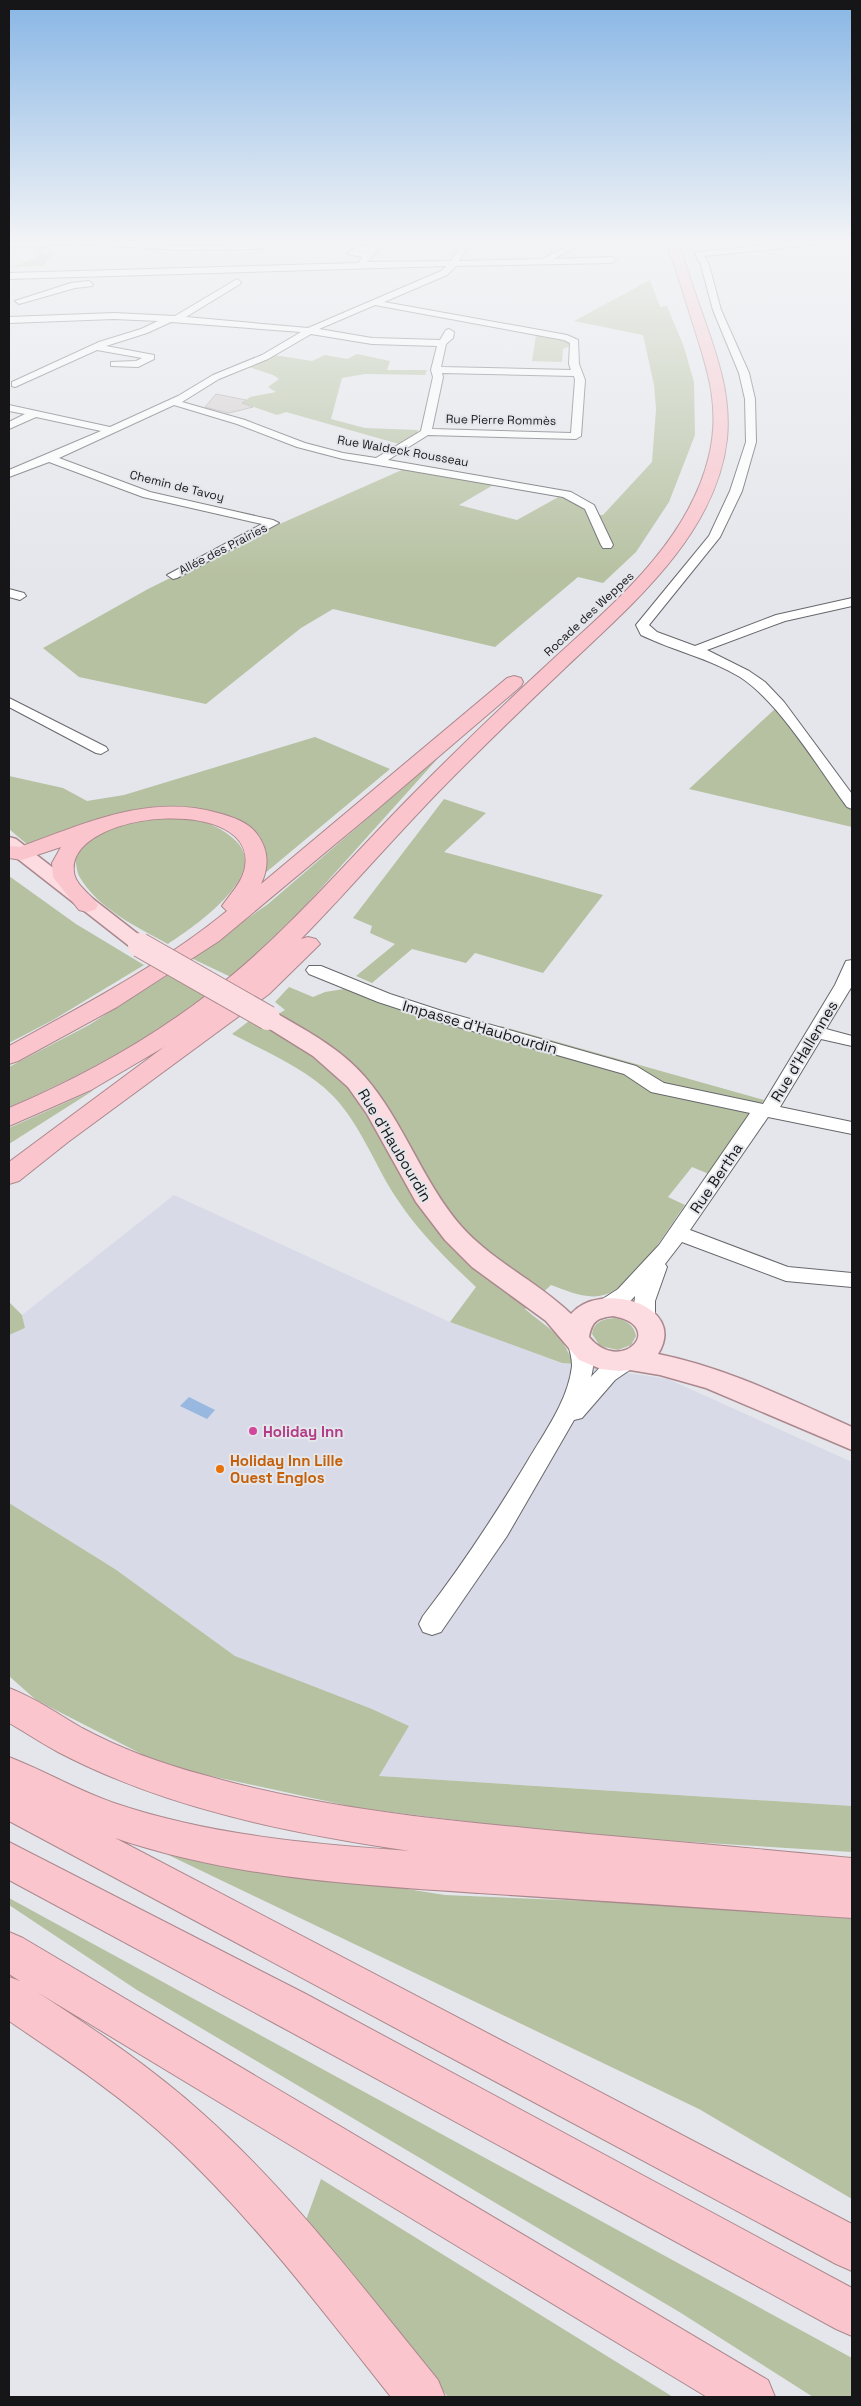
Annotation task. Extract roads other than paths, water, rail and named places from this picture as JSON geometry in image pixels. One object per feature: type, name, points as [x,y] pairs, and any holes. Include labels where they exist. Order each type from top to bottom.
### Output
[{"type":"highway","name":"Rocade des Weppes","points":[[156,971],[211,936],[368,807],[583,622],[639,567],[676,516],[698,472],[705,448],[709,412],[705,378],[698,353]]},
{"type":"highway","name":"Rocade des Weppes","points":[[471,749],[617,608],[658,565],[675,543],[701,500],[714,470],[720,448],[722,400],[717,377],[707,353]]},
{"type":"highway","points":[[9,1175],[261,989],[298,955],[332,917],[471,749]]},
{"type":"highway","points":[[9,1118],[66,1093],[110,1069],[164,1036],[230,989],[288,938],[426,792],[471,749]]},
{"type":"highway","points":[[9,1056],[92,1011],[156,971],[242,896],[250,885],[256,868],[255,849],[252,841],[239,829],[216,818],[182,811],[147,812],[108,822],[12,853]]},
{"type":"highway","points":[[87,905],[68,882],[63,872],[64,866],[69,852],[78,840],[108,822]]},
{"type":"highway","points":[[9,1152],[156,1066]]},
{"type":"highway","points":[[9,1704],[72,1742],[143,1773],[226,1800],[288,1814],[370,1830],[441,1839],[852,1876]]},
{"type":"highway","points":[[9,1774],[79,1807],[127,1824],[194,1841],[278,1856],[473,1874],[852,1899]]},
{"type":"highway","points":[[9,1802],[852,2248]]},
{"type":"highway","points":[[9,1860],[300,2014],[852,2313]]},
{"type":"highway","points":[[9,1952],[751,2397]]},
{"type":"highway","points":[[9,1997],[73,2040],[159,2104],[217,2157],[320,2269],[421,2397]]},
{"type":"main road","name":"Rue d'Haubourdin","points":[[12,853],[87,905],[140,945]]},
{"type":"main road","name":"Rue d'Haubourdin","points":[[12,853],[81,915],[111,932],[140,945],[319,1048],[357,1082],[384,1122],[413,1178],[448,1226],[471,1252],[510,1281]]},
{"type":"main road","points":[[510,1281],[563,1304],[600,1308],[623,1308],[647,1325],[663,1344],[744,1391]]},
{"type":"main road","points":[[510,1281],[564,1323],[588,1353],[601,1359],[666,1365],[744,1391],[852,1439]]},
{"type":"main road","points":[[578,1341],[576,1330],[580,1320],[600,1308]]},
{"type":"main road","points":[[628,1360],[642,1354],[649,1346],[652,1337],[647,1325]]},
{"type":"street","points":[[15,384],[80,353]]},
{"type":"street","points":[[114,364],[138,364],[151,358],[129,353]]},
{"type":"street","points":[[9,474],[173,402],[216,377],[271,353]]},
{"type":"street","name":"Rue Pierre Rommès","points":[[426,432],[438,377],[436,370],[440,353]]},
{"type":"street","points":[[436,370],[577,373],[574,364],[574,353]]},
{"type":"street","points":[[736,353],[744,373],[750,399],[751,442],[736,491],[714,536],[642,625],[646,632],[658,638],[696,650],[744,674],[767,691],[852,804]]},
{"type":"street","name":"Rue Pierre Rommès","points":[[378,462],[426,432],[576,436],[580,380],[577,373]]},
{"type":"street","name":"Rue Waldeck Rousseau","points":[[173,402],[247,424],[308,447],[343,456],[523,485],[567,494],[590,507],[607,545]]},
{"type":"street","points":[[9,408],[111,430]]},
{"type":"street","points":[[9,426],[36,413]]},
{"type":"street","name":"Chemin de Tavoy","points":[[49,458],[147,495],[273,523]]},
{"type":"street","name":"Allée des Prairies","points":[[173,575],[273,523]]},
{"type":"street","points":[[696,650],[781,618],[852,602]]},
{"type":"street","points":[[9,702],[101,750]]},
{"type":"street","name":"Impasse d'Haubourdin","points":[[315,970],[384,998],[436,1015],[630,1070],[658,1088],[769,1110]]},
{"type":"street","name":"Rue d'Hallennes","points":[[769,1110],[851,973]]},
{"type":"street","points":[[815,1032],[852,1041]]},
{"type":"street","points":[[769,1110],[852,1128]]},
{"type":"street","name":"Rue Bertha","points":[[600,1308],[625,1294],[672,1242],[757,1117],[763,1111],[769,1110]]},
{"type":"street","points":[[672,1242],[786,1274],[852,1280]]},
{"type":"street","name":"Rue Bertha","points":[[647,1325],[644,1301],[672,1242]]},
{"type":"street","points":[[432,1624],[465,1582],[490,1544],[553,1439],[575,1392],[583,1368],[578,1341]]},
{"type":"street","points":[[553,1439],[594,1387],[612,1369],[628,1360]]},
{"type":"water","points":[[189,1397],[215,1410],[207,1419],[180,1406]]},
{"type":"place","name":"Holiday Inn","points":[[253,1431]]},
{"type":"place","name":"Holiday Inn Lille Ouest Englos","points":[[220,1469]]}]
